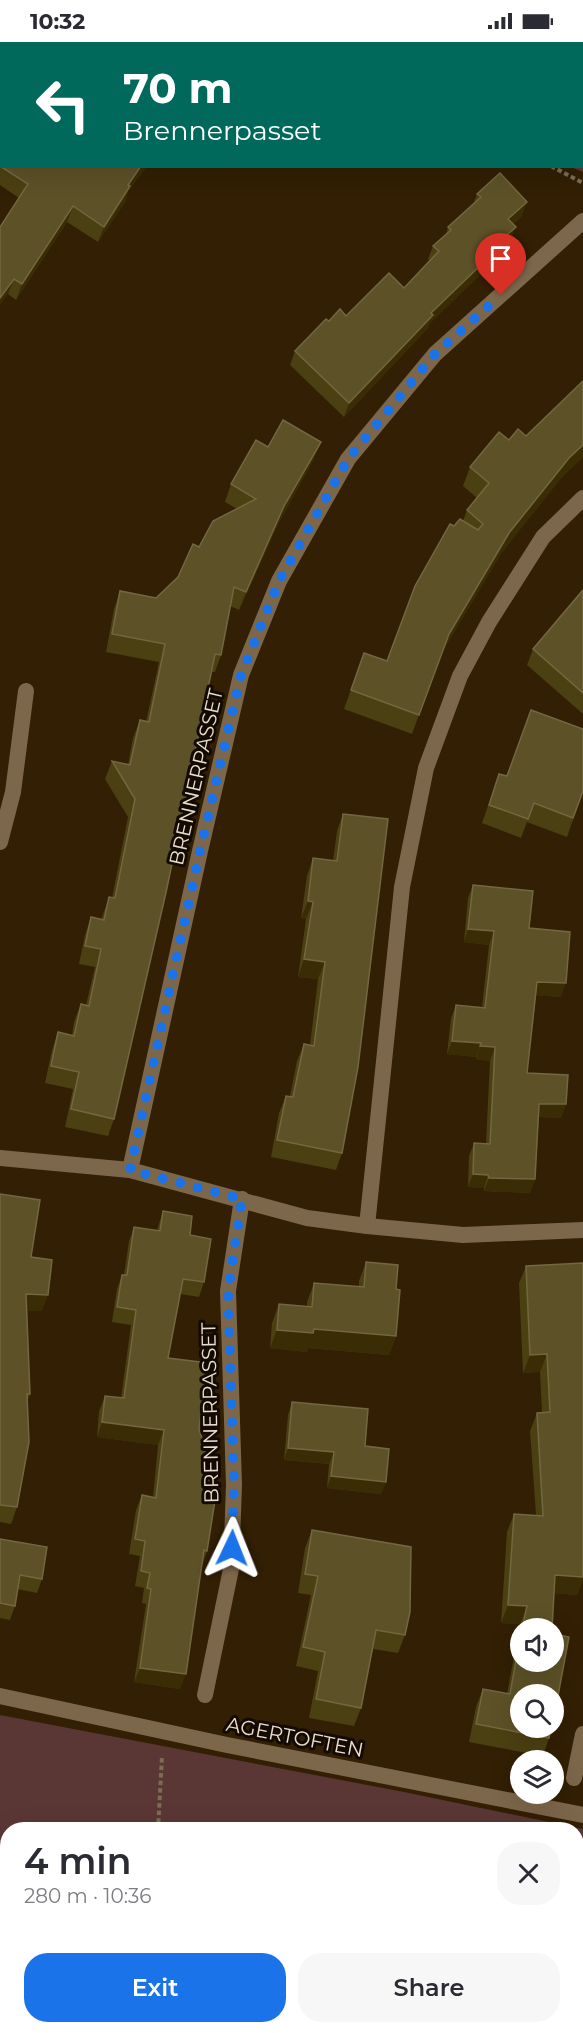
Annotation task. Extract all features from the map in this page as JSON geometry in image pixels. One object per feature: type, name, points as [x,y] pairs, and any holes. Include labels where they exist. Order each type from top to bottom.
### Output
[{"type":"street","name":"BRENNERPASSET","points":[[130,1170],[241,675],[279,581],[348,459],[435,354],[583,221]]},
{"type":"street","points":[[367,1226],[402,887],[426,768],[460,676],[489,622],[543,537],[583,498]]},
{"type":"street","points":[[0,842],[13,792],[26,692]]},
{"type":"street","points":[[0,1158],[130,1170],[307,1218],[367,1226],[463,1235],[583,1230]]},
{"type":"street","name":"BRENNERPASSET","points":[[205,1695],[231,1569],[234,1485],[228,1291],[242,1199]]},
{"type":"street","name":"AGERTOFTEN","points":[[0,1696],[583,1815]]},
{"type":"street","points":[[574,1778],[583,1734]]},
{"type":"path","points":[[555,168],[583,183]]},
{"type":"path","points":[[158,1822],[163,1731]]},
{"type":"shaded area","points":[[0,1715],[549,1822],[0,1822]]},
{"type":"building","points":[[3,168],[140,168],[104,227],[73,206],[22,284],[14,279],[0,298],[0,227],[28,184]]},
{"type":"building","points":[[500,173],[527,202],[508,219],[516,227],[481,258],[484,262],[431,313],[433,315],[349,403],[295,351],[326,319],[329,321],[340,309],[346,316],[389,273],[404,288],[439,251],[433,246],[451,230],[448,227],[481,197],[477,194]]},
{"type":"building","points":[[583,381],[583,445],[569,458],[509,533],[449,634],[419,715],[351,690],[364,653],[387,661],[415,586],[450,524],[454,526],[460,519],[478,530],[483,524],[467,510],[489,483],[470,467],[499,432],[509,440],[518,429],[526,436]]},
{"type":"building","points":[[283,420],[321,442],[284,506],[246,592],[234,587],[221,655],[215,654],[167,888],[114,1119],[71,1109],[79,1072],[51,1066],[58,1032],[74,1036],[81,1004],[89,1006],[101,949],[85,946],[91,917],[104,920],[109,897],[115,898],[135,799],[112,761],[130,765],[140,720],[149,722],[165,644],[112,634],[120,591],[156,598],[178,577],[193,544],[199,547],[213,521],[256,499],[231,484],[256,440],[268,447]]},
{"type":"building","points":[[583,590],[583,693],[533,649]]},
{"type":"building","points":[[531,710],[583,729],[583,791],[573,818],[534,803],[528,819],[489,805],[499,774],[507,776]]},
{"type":"building","points":[[343,814],[388,819],[358,1067],[342,1153],[277,1140],[286,1096],[293,1097],[304,1044],[314,1046],[325,962],[304,959],[313,902],[308,901],[313,858],[337,861]]},
{"type":"building","points":[[473,885],[533,891],[529,928],[570,932],[566,983],[537,982],[527,1073],[568,1075],[566,1104],[539,1104],[535,1179],[489,1178],[488,1175],[473,1174],[474,1143],[490,1144],[495,1047],[480,1046],[481,1043],[452,1041],[456,1005],[485,1008],[494,931],[468,929]]},
{"type":"building","points":[[0,1194],[40,1200],[31,1257],[52,1260],[48,1295],[26,1294],[30,1394],[27,1394],[29,1442],[17,1507],[0,1505]]},
{"type":"building","points":[[163,1211],[192,1216],[190,1235],[211,1239],[204,1282],[183,1279],[168,1358],[208,1363],[199,1429],[217,1488],[207,1551],[204,1550],[186,1674],[140,1668],[151,1589],[147,1588],[150,1573],[141,1571],[145,1541],[135,1539],[142,1495],[156,1498],[164,1430],[102,1422],[105,1396],[124,1398],[136,1310],[117,1307],[122,1275],[127,1275],[134,1227],[160,1231]]},
{"type":"building","points":[[366,1262],[398,1265],[396,1289],[400,1290],[396,1336],[314,1329],[313,1333],[277,1330],[279,1304],[312,1307],[314,1283],[364,1287]]},
{"type":"building","points":[[583,1263],[583,1577],[555,1575],[553,1618],[524,1618],[527,1606],[508,1605],[514,1514],[543,1516],[537,1413],[550,1412],[547,1354],[530,1355],[526,1266]]},
{"type":"building","points":[[292,1402],[368,1409],[365,1446],[389,1449],[386,1482],[331,1476],[334,1452],[288,1448]]},
{"type":"building","points":[[312,1530],[411,1547],[410,1612],[405,1635],[376,1630],[361,1708],[316,1699],[325,1652],[303,1647],[318,1576],[305,1574]]},
{"type":"building","points":[[0,1539],[47,1547],[42,1579],[20,1575],[15,1606],[0,1603]]},
{"type":"building","points":[[564,1636],[569,1637],[564,1664]]},
{"type":"building","points":[[514,1672],[562,1672],[560,1684],[512,1684]]},
{"type":"building","points":[[483,1689],[510,1694],[510,1731],[476,1724]]},
{"type":"route","points":[[232,1548],[234,1485],[228,1291],[242,1199],[130,1170],[241,675],[279,581],[348,459],[435,354],[501,295]]}]
